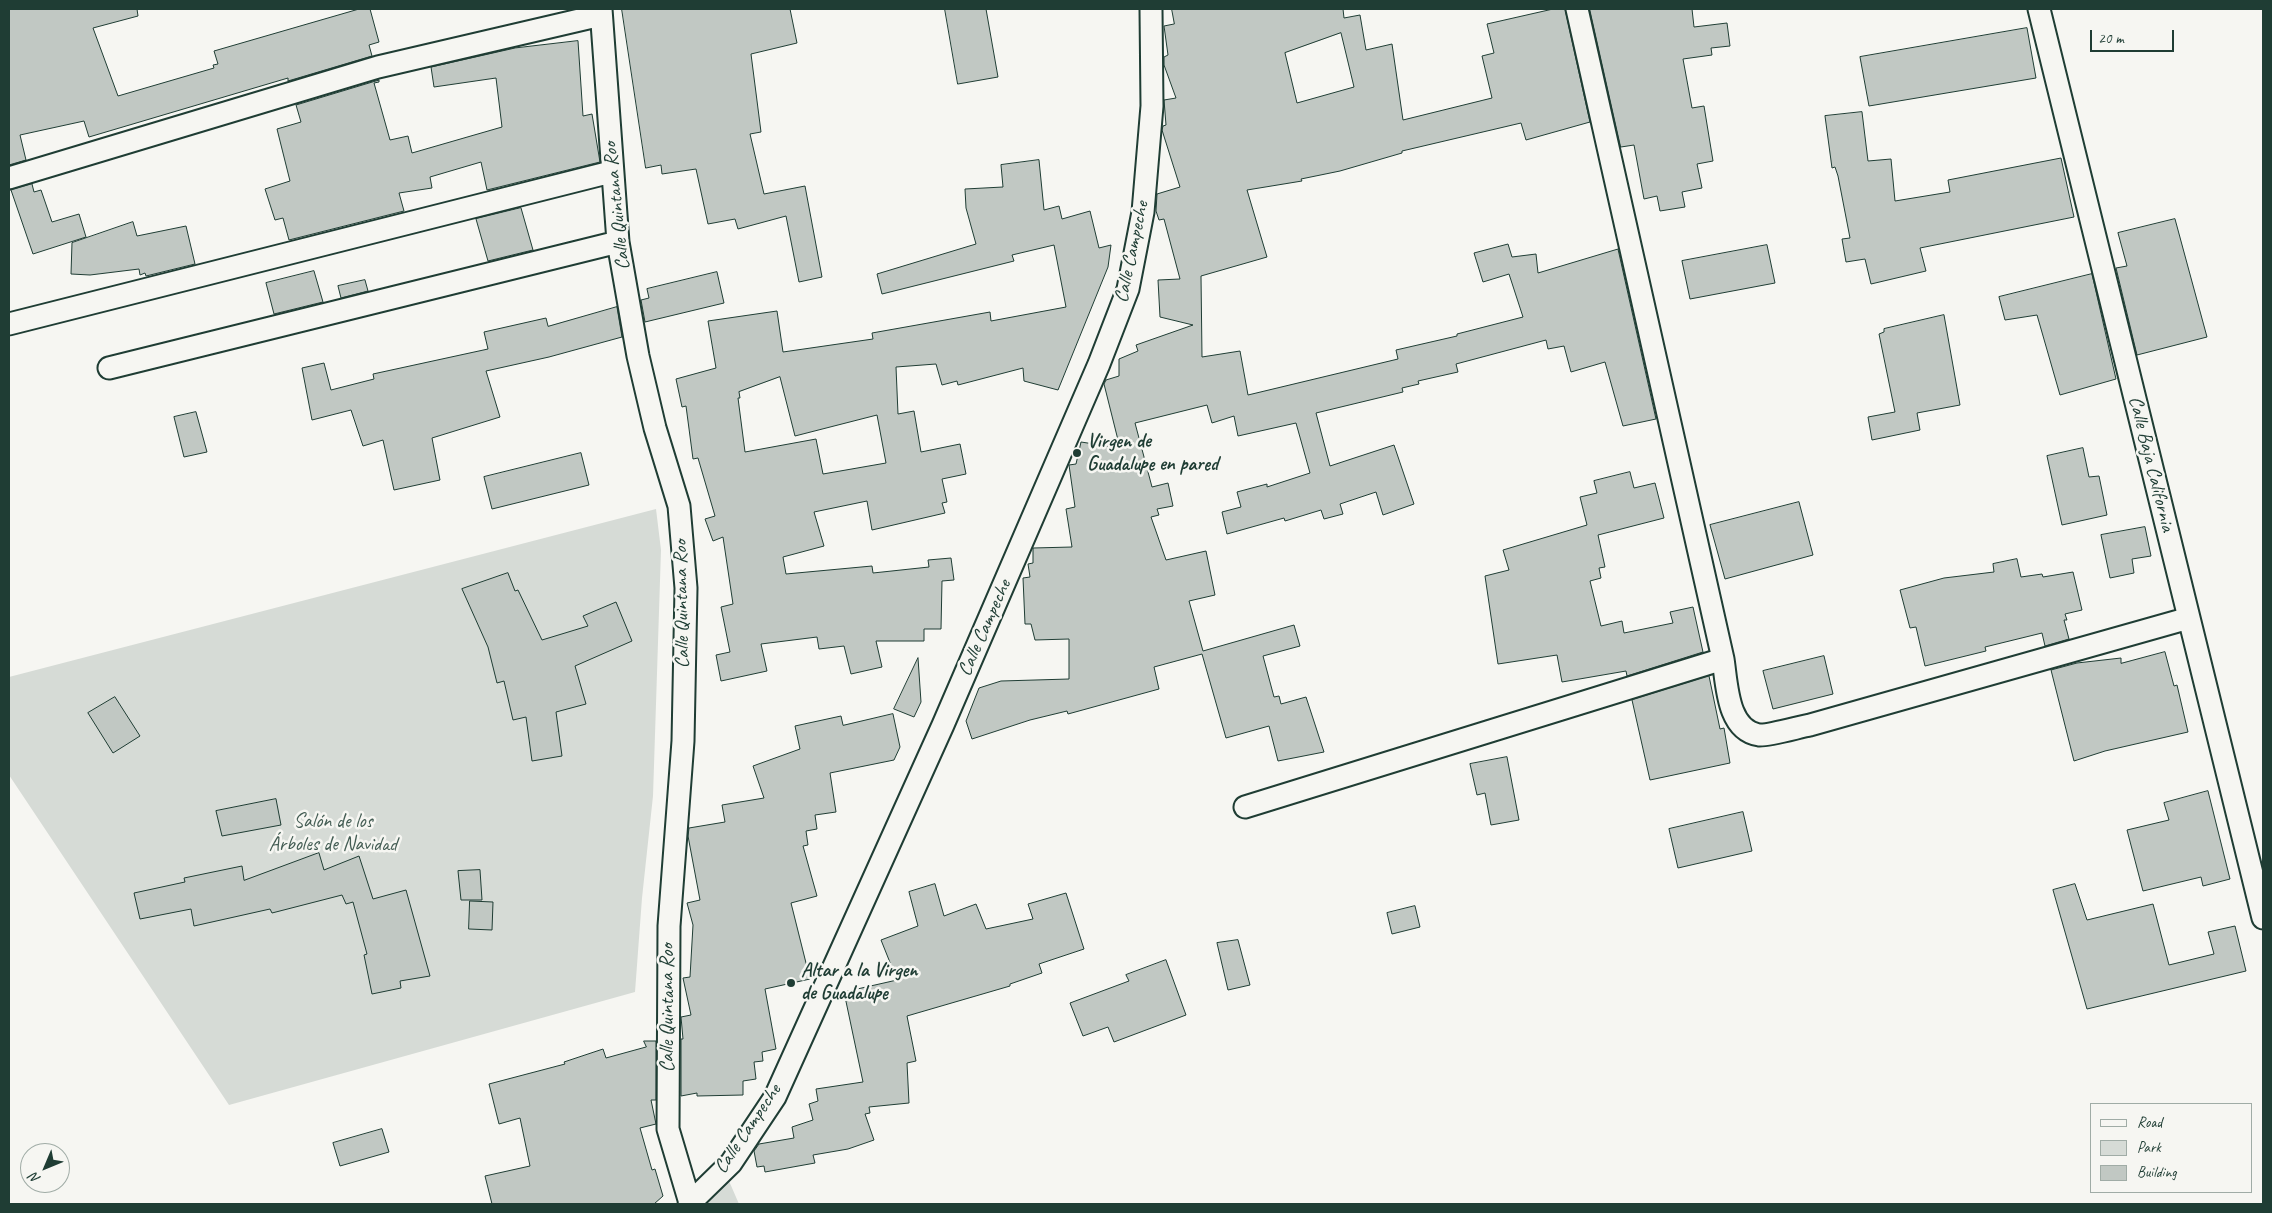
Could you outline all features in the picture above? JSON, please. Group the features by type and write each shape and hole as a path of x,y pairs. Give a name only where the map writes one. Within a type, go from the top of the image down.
{"street":[{"name":"Calle Campeche","path":"689,1204 730,1163 775,1096 946,716 1099,364 1128,289 1143,212 1152,106 1151,9"},
{"path":"1577,9 1723,659 1731,708 1742,727 1760,735 1810,725 2189,618"},
{"name":"Calle Baja California","path":"2039,9 2263,918"},
{"name":"Calle Quintana Roo","path":"601,12 611,172 618,242 638,356 655,428 679,506 685,579 683,740 669,926 668,1129 689,1204"},
{"path":"9,178 378,67 601,12"},
{"path":"9,324 611,172"},
{"path":"109,368 618,242"},
{"path":"1245,807 1723,659"}],"green space":[{"name":"Salón de los Árboles de Navidad","path":"656,509 661,550 653,796 642,898 635,992 229,1105 9,775 9,677"},
{"path":"729,1181 739,1204 707,1204"}],"building":[{"path":"9,9 137,9 138,16 93,28 118,96 214,68 213,65 218,64 214,51 359,9 370,9 379,42 369,45 372,56 288,81 288,78 89,137 84,121 20,135 26,160 9,165"},
{"path":"622,9 790,9 797,43 751,54 761,132 750,134 764,194 805,186 822,277 799,282 786,216 738,229 735,219 708,224 696,169 662,174 661,165 646,168"},
{"path":"945,9 986,9 998,77 958,84"},
{"path":"1172,9 1343,9 1344,18 1360,15 1366,50 1392,44 1403,120 1492,98 1482,56 1494,53 1487,24 1553,9 1565,9 1590,122 1526,140 1521,123 1402,151 1402,153 1340,171 1301,179 1302,181 1247,190 1267,257 1201,276 1202,357 1240,351 1248,395 1398,359 1396,350 1457,336 1457,334 1523,317 1509,274 1483,282 1474,253 1508,244 1512,257 1536,254 1538,273 1618,249 1656,419 1623,426 1605,362 1571,372 1564,346 1548,349 1546,340 1456,364 1458,372 1418,381 1419,384 1402,388 1403,392 1316,413 1330,466 1394,445 1414,504 1383,515 1376,492 1340,504 1343,514 1324,519 1321,510 1285,521 1284,518 1227,534 1222,512 1241,507 1237,492 1267,484 1267,487 1310,473 1296,423 1238,436 1234,416 1212,423 1207,405 1135,423 1152,487 1168,483 1173,506 1157,509 1159,515 1151,517 1166,560 1206,551 1215,595 1189,601 1203,651 1294,625 1300,646 1263,656 1274,697 1279,696 1281,704 1306,697 1324,752 1278,761 1269,726 1226,738 1202,654 1154,667 1159,689 1068,714 1067,711 1030,720 972,739 966,721 979,688 1001,681 1069,679 1069,639 1035,640 1031,624 1025,624 1023,578 1030,577 1028,564 1033,563 1033,548 1072,547 1066,509 1075,507 1069,465 1076,464 1081,442 1120,448 1104,384 1106,380 1119,376 1119,359 1138,351 1136,345 1193,325 1160,317 1158,280 1180,279 1164,219 1159,220 1156,211 1157,194 1180,187 1162,130 1163,126 1166,125 1164,100 1176,98 1164,65 1164,57 1168,55 1164,26 1174,24","holes":["1341,33 1354,87 1297,103 1285,53"]},
{"path":"1590,9 1692,9 1694,27 1727,23 1730,46 1711,48 1712,55 1683,59 1692,108 1704,106 1713,161 1697,164 1702,188 1682,192 1685,207 1660,211 1657,196 1644,199 1634,145 1621,147"},
{"path":"2027,28 2036,78 1869,106 1860,57"},
{"path":"578,41 583,116 592,114 600,162 487,190 481,162 430,177 432,188 399,193 404,211 289,240 283,218 275,220 265,189 290,181 277,129 301,122 296,105 379,80 379,82 374,83 390,140 408,136 412,153 502,127 496,78 434,87 431,67 515,48"},
{"path":"1862,112 1868,161 1891,159 1895,201 1950,192 1948,180 2061,158 2074,217 1920,248 1926,271 1871,284 1865,259 1846,262 1842,239 1850,238 1838,176 1835,167 1832,168 1825,116"},
{"path":"1039,160 1044,210 1059,206 1062,219 1090,211 1099,248 1111,245 1108,267 1058,390 1024,381 1023,368 958,385 957,381 942,385 936,364 896,367 898,414 914,411 921,452 960,444 966,474 942,479 947,502 942,503 945,513 872,530 867,501 814,512 824,546 783,557 786,574 872,566 873,573 929,567 928,560 951,558 954,580 942,581 941,629 924,629 924,641 876,641 882,667 851,674 844,646 819,649 817,637 761,644 767,671 721,681 716,655 730,652 721,607 733,604 723,537 713,541 705,519 715,516 698,458 693,459 686,406 682,407 676,379 716,368 708,321 777,311 783,352 873,339 872,333 990,312 991,321 1066,307 1054,245 1012,255 1014,261 882,294 877,274 976,244 966,208 965,189 1003,187 1001,165","holes":["780,377 795,436 877,415 886,463 823,474 816,439 745,452 738,398 740,398 739,392"]},
{"path":"32,184 34,192 41,190 52,222 79,214 86,237 33,254 11,190"},
{"path":"521,208 533,250 488,261 476,219"},
{"path":"2175,219 2207,337 2137,355 2116,268 2127,266 2118,233"},
{"path":"133,222 137,236 186,226 195,264 146,276 145,273 140,275 139,269 90,275 71,274 72,243"},
{"path":"1767,245 1775,283 1690,299 1682,261"},
{"path":"314,271 323,302 274,314 266,283"},
{"path":"717,272 724,303 645,322 641,300 649,298 647,289"},
{"path":"2092,274 2116,379 2060,395 2037,315 2005,320 1999,297"},
{"path":"365,280 368,291 341,298 338,286"},
{"path":"617,307 622,337 549,357 486,371 500,417 432,438 440,480 394,490 383,440 363,446 351,410 312,420 302,368 324,363 331,390 374,379 373,374 488,349 484,332 546,318 548,326"},
{"path":"1944,315 1960,405 1917,413 1920,430 1872,440 1868,417 1895,412 1879,334 1884,332 1884,329"},
{"path":"196,412 207,452 184,457 174,417"},
{"path":"2083,448 2089,477 2099,476 2107,515 2062,525 2047,456"},
{"path":"581,453 589,485 492,509 484,477"},
{"path":"1630,472 1634,488 1655,483 1664,518 1598,535 1605,567 1599,568 1601,578 1590,581 1601,626 1622,621 1624,633 1673,623 1670,612 1693,607 1703,652 1627,676 1626,671 1562,682 1557,655 1498,664 1485,576 1509,570 1503,550 1587,525 1580,497 1597,493 1594,481"},
{"path":"1799,502 1813,555 1725,579 1710,525"},
{"path":"2145,527 2151,556 2132,559 2134,573 2110,578 2101,535"},
{"path":"2017,559 2021,577 2042,574 2043,577 2073,572 2082,610 2065,614 2067,620 2064,620 2069,639 2045,646 2042,633 1985,647 1986,651 1925,666 1916,627 1910,628 1900,590 1944,578 1994,572 1993,564"},
{"path":"508,573 515,591 518,590 542,640 588,626 583,616 616,602 632,641 575,666 586,704 556,712 562,756 532,761 526,717 513,720 504,681 497,683 488,647 462,589"},
{"path":"2165,652 2174,686 2177,685 2188,732 2105,751 2074,761 2051,670 2077,663 2121,658 2121,663"},
{"path":"1824,656 1833,694 1773,709 1763,671"},
{"path":"918,658 921,702 914,717 894,709"},
{"path":"1709,676 1720,729 1724,728 1730,763 1650,780 1632,700"},
{"path":"115,697 140,736 113,753 88,713"},
{"path":"893,714 900,747 894,760 830,773 836,812 815,815 817,829 806,831 808,845 803,846 817,896 791,903 810,979 765,989 776,1049 762,1052 763,1061 754,1062 756,1079 743,1081 743,1095 697,1096 697,1093 681,1096 681,1039 683,1039 681,1017 691,1015 683,978 690,977 693,925 687,903 700,900 688,836 689,828 725,822 722,805 764,798 753,766 800,749 795,726 841,716 843,725"},
{"path":"1507,757 1519,820 1491,825 1485,793 1477,795 1470,764"},
{"path":"2208,791 2230,879 2203,886 2201,877 2143,891 2127,830 2169,820 2164,803"},
{"path":"276,799 281,825 222,836 216,811"},
{"path":"1743,812 1752,851 1678,868 1669,829"},
{"path":"319,853 324,870 359,856 373,899 406,890 430,976 400,981 401,988 372,994 364,955 367,954 353,902 346,904 342,895 272,913 270,909 194,926 191,909 140,919 134,893 185,882 184,878 242,866 244,880"},
{"path":"480,870 482,900 461,900 458,871"},
{"path":"935,884 944,916 976,904 986,929 1033,919 1028,904 1066,893 1084,949 1039,964 1042,973 1010,984 1010,986 907,1016 916,1061 907,1063 909,1103 869,1107 870,1113 865,1114 874,1140 848,1149 813,1155 815,1163 765,1172 764,1166 757,1167 754,1151 759,1144 794,1138 792,1127 813,1120 809,1104 818,1101 816,1089 863,1082 844,992 897,980 881,940 918,926 909,892"},
{"path":"2075,884 2087,920 2153,904 2169,965 2214,954 2208,932 2235,926 2246,971 2087,1009 2053,890"},
{"path":"470,901 493,902 492,930 469,929"},
{"path":"1415,906 1420,927 1392,934 1387,913"},
{"path":"1238,940 1250,985 1228,990 1217,943"},
{"path":"1166,960 1186,1015 1114,1042 1108,1027 1083,1036 1070,1003 1129,981 1126,975"},
{"path":"644,1041 656,1041 656,1100 651,1100 656,1124 640,1128 652,1170 655,1169 663,1196 654,1204 492,1204 485,1176 530,1166 520,1118 499,1124 489,1084 565,1064 564,1062 603,1049 606,1058 646,1047"},
{"path":"382,1129 389,1152 340,1166 333,1143"}],"place":[{"name":"Virgen de Guadalupe en pared","path":"1077,453"},
{"name":"Altar a la Virgen de Guadalupe","path":"791,983"}]}
